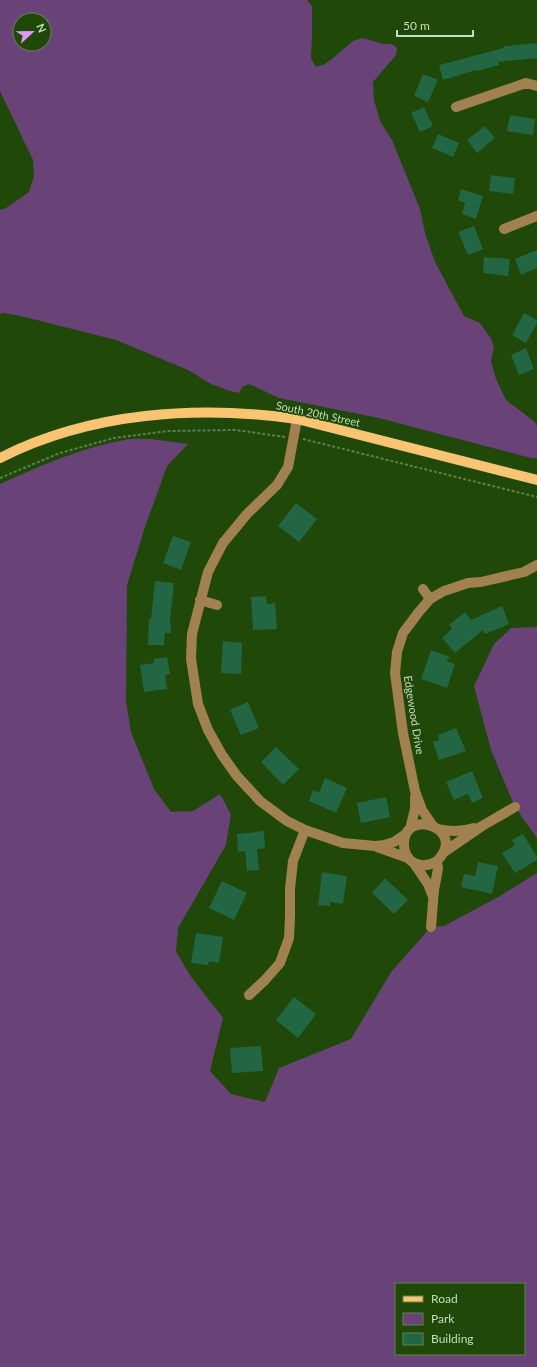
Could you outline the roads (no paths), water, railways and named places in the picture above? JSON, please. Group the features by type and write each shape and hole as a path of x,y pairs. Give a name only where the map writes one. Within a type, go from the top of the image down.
{"main road":[{"name":"South 20th Street","path":"0,458 47,439 86,427 117,420 140,417 229,412 263,414 297,419 537,480"}],"street":[{"path":"456,108 526,84 537,86"},
{"path":"504,229 537,216"},
{"path":"297,419 288,467 278,485 247,514 223,544 208,572 192,634 192,659 198,704 208,730 222,755 237,776 260,801 287,821 305,830 343,843 375,846 394,842 421,824 436,827 448,832 463,831 482,826"},
{"name":"Edgewood Drive","path":"415,790 403,733 395,673 397,652 403,633 430,599 444,591 468,583 481,582 524,572 537,566"},
{"path":"423,589 430,599"},
{"path":"200,600 217,605"},
{"path":"415,790 422,810 445,839 446,845 444,852"},
{"path":"415,790 415,809 404,840 404,847 411,860 428,884 433,899"},
{"path":"375,846 411,860 419,865 425,866 437,861 444,852 482,826 515,807"},
{"path":"249,995 280,963 289,938 290,889 293,861 305,830"},
{"path":"431,927 433,899 438,869 437,861"}]}
